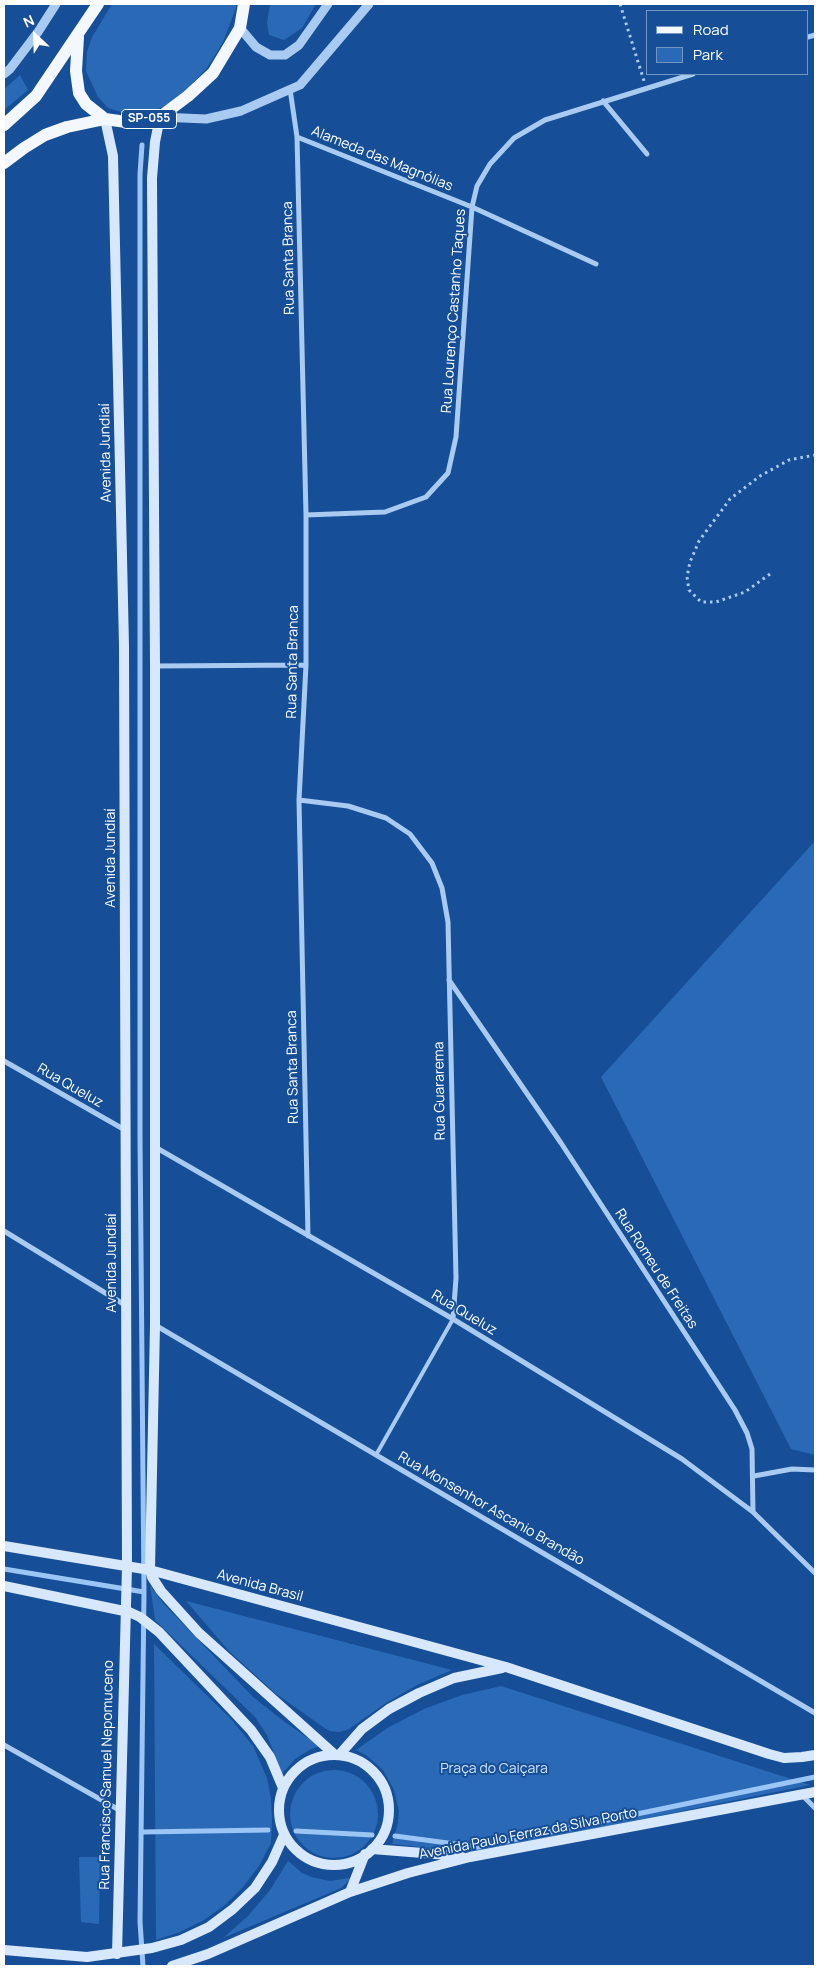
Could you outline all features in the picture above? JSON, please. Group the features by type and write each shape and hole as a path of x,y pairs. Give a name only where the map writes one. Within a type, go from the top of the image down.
{"main road":[{"path":"4,125 36,96 98,4"},
{"name":"SP-055","path":"4,163 45,135 67,127 105,119 133,123 160,117 188,96 213,73 240,28 244,4"},
{"name":"SP-055","path":"78,34 76,71 79,93 86,104 105,119"},
{"path":"160,117 155,142 152,178 155,1147 154,1325 147,1570 161,1591 199,1633 337,1754"},
{"name":"Avenida Jundiaí","path":"105,119 113,156 124,646 128,1570 125,1598"},
{"name":"Avenida Brasil","path":"4,1546 128,1570 147,1570 506,1667"},
{"path":"4,1586 124,1611 140,1617 159,1632 251,1730 270,1757 283,1788"},
{"name":"Rua Francisco Samuel Nepomuceno","path":"122,1953 121,1812 125,1598"},
{"path":"337,1754 362,1729 389,1710 419,1693 454,1678 506,1667 769,1754 784,1758 815,1755"},
{"path":"350,1892 369,1852 383,1834 389,1817 388,1799 381,1782 369,1768 352,1756 337,1754 320,1756 307,1762 293,1773 283,1788 279,1804 279,1820 284,1835 294,1849 308,1859 324,1864 342,1864 358,1859 369,1852 470,1857"},
{"name":"Avenida Paulo Ferraz da Silva Porto","path":"172,1966 208,1954 350,1892 408,1873 470,1857 815,1792"},
{"path":"4,1950 87,1957 152,1948 181,1940 202,1930 233,1909 255,1888 272,1862 284,1835"}],"street":[{"path":"4,74 38,32 56,4"},
{"path":"240,28 256,47 270,55 285,55 299,45 328,4"},
{"path":"160,117 206,119 241,111 300,85 368,4"},
{"name":"Rua Lourenço Castanho Taques","path":"306,515 385,512 426,497 448,473 456,437 472,207 477,186 490,164 514,138 545,120 690,75"},
{"name":"Rua Santa Branca","path":"290,89 297,137 306,515 306,665 299,800 308,1236"},
{"path":"604,101 647,154"},
{"name":"Alameda das Magnólias","path":"297,137 472,207 596,264"},
{"path":"155,666 306,665"},
{"name":"Rua Guararema","path":"299,800 348,806 386,818 410,834 432,863 442,888 448,922 456,1278 453,1319"},
{"name":"Rua Romeu de Freitas","path":"449,980 561,1144 735,1410 747,1433 752,1449 754,1476 753,1512"},
{"name":"Rua Queluz","path":"4,1060 126,1130"},
{"name":"Rua Queluz","path":"155,1147 453,1319 682,1459 753,1512"},
{"path":"4,1231 126,1305"},
{"name":"Rua Monsenhor Ascanio Brandão","path":"154,1325 815,1712"},
{"path":"754,1476 792,1469 815,1470"},
{"path":"753,1512 815,1573"},
{"path":"4,1745 121,1812"},
{"path":"802,1795 815,1808"}],"lane":[{"name":"Rua Guararema","path":"376,1455 453,1319"}],"path":[{"path":"620,4 646,88"},
{"path":"770,574 744,592 716,602 701,602 689,590 687,577 690,562 699,541 730,499 760,476 789,460 815,456"}],"green space":[{"path":"112,4 236,4 236,8 223,42 207,68 186,90 164,107 130,115 108,108 98,97 86,71 87,52 92,37"},
{"path":"270,4 316,4 302,28 284,40 269,35 267,23"},
{"path":"20,75 28,90 4,110 4,89"},
{"path":"815,841 815,1455 791,1449 601,1077"},
{"path":"150,1585 163,1603 253,1697 286,1723 320,1746 295,1759 282,1774 267,1735 255,1717 155,1620"},
{"path":"186,1601 452,1670 417,1685 386,1703 349,1729 340,1732 330,1731 275,1693 229,1651"},
{"path":"154,1644 231,1719 253,1746 267,1778 271,1799 272,1821 271,1843 259,1866 243,1887 225,1905 204,1920 180,1932 156,1940"},
{"name":"Praça do Caiçara","path":"501,1686 810,1785 476,1853 392,1844 398,1823 399,1811 394,1790 383,1770 366,1755 356,1750 389,1727 424,1709 462,1695"},
{"path":"325,1770 343,1770 359,1777 371,1789 378,1805 378,1823 371,1839 359,1851 343,1858 325,1858 309,1851 297,1839 290,1823 290,1805 297,1789 309,1777"},
{"path":"79,1857 100,1857 99,1924 81,1922"},
{"path":"288,1861 302,1873 311,1877 330,1881 349,1878 350,1880 341,1888 223,1938 248,1916 270,1890"}],"waterway":[{"path":"142,145 140,174 140,1136 144,1592 140,1922 143,1966"},
{"path":"4,1569 144,1592"},
{"path":"395,1836 478,1847 815,1777"},
{"path":"142,1832 268,1830"},
{"path":"296,1831 372,1835"}]}
